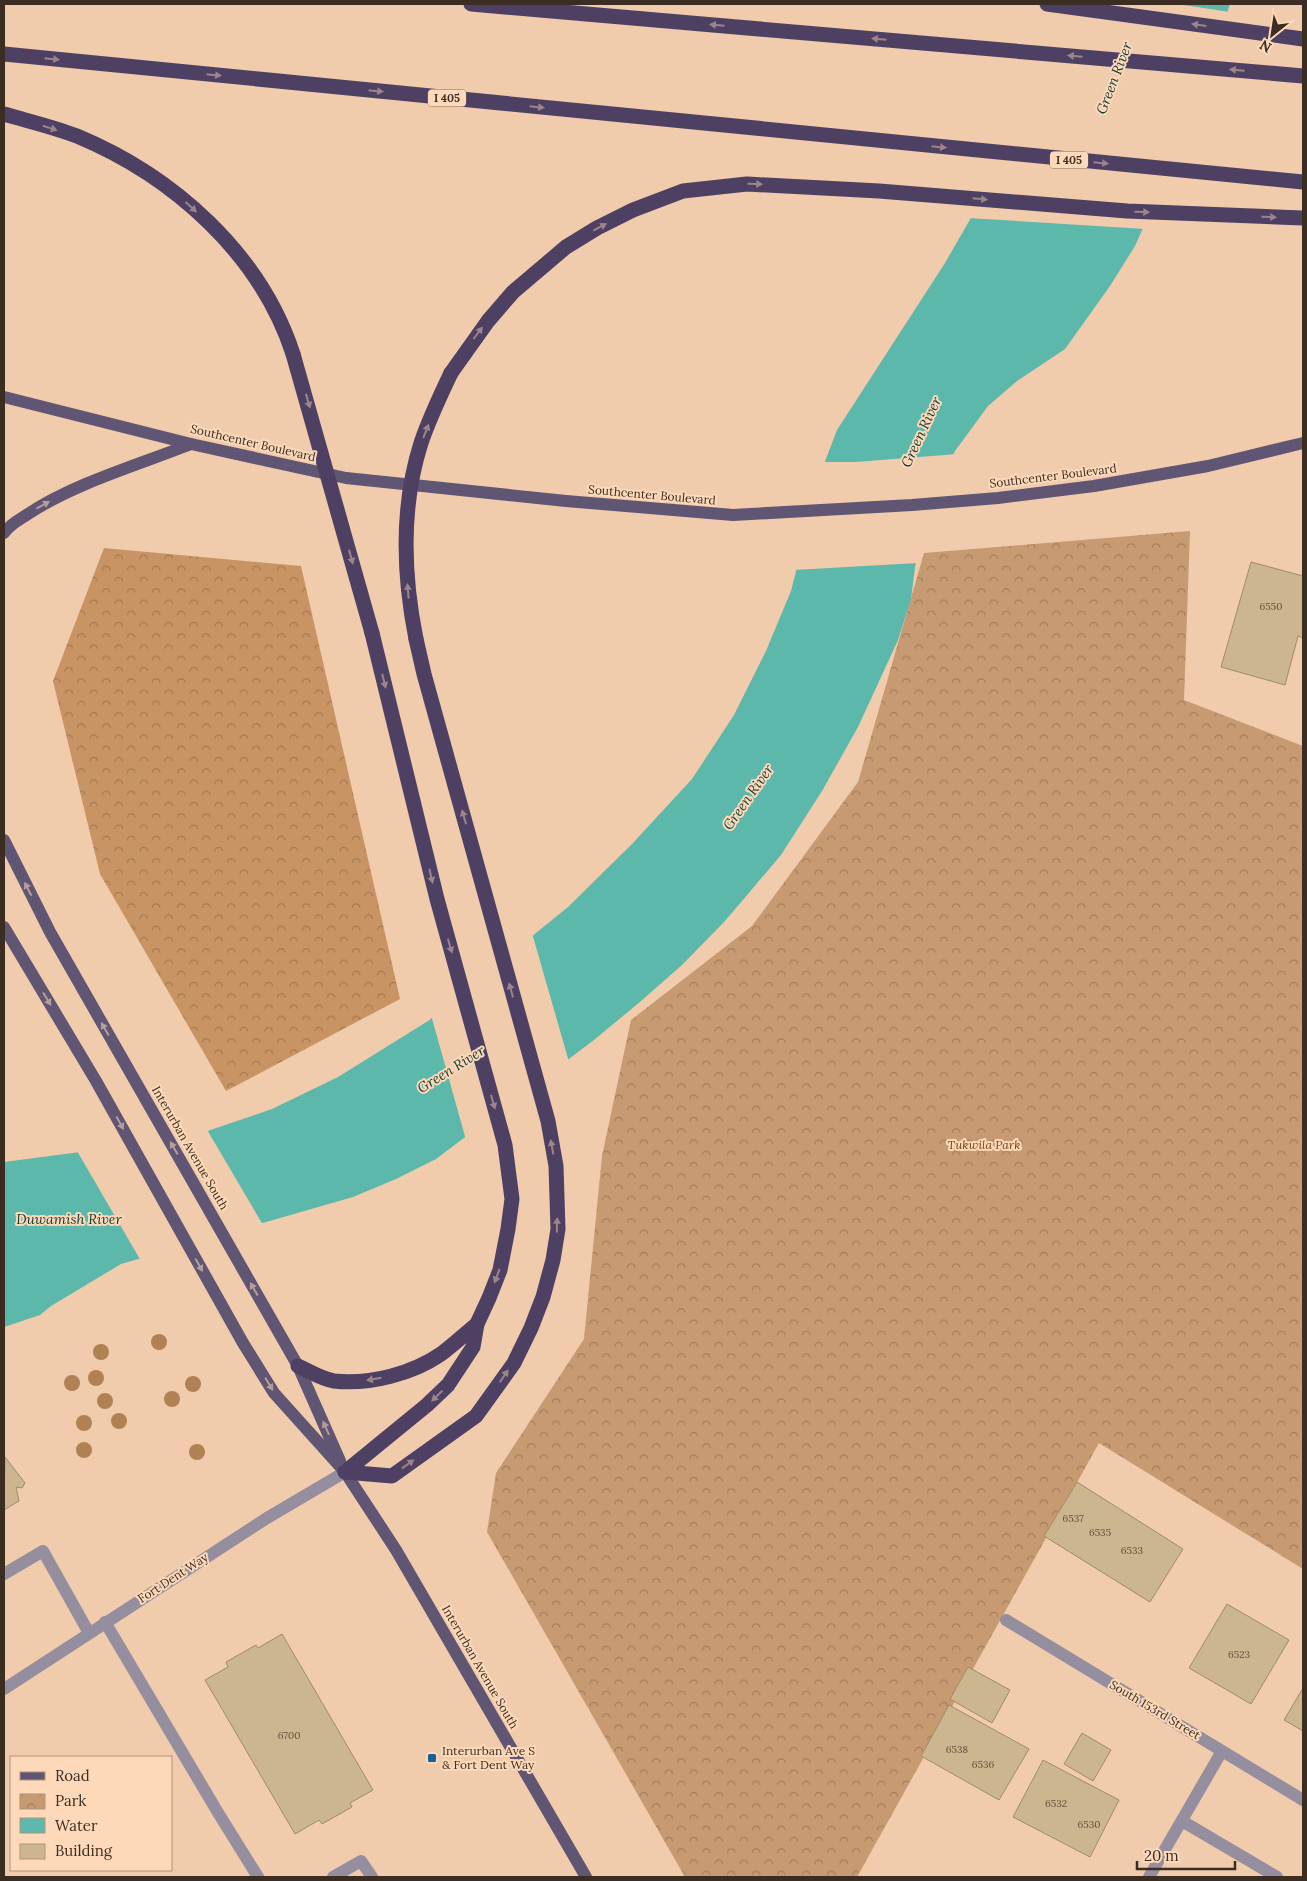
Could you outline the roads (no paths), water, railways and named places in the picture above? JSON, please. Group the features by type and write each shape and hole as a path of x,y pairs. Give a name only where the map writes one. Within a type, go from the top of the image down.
{"highway":[{"path":"471,4 1303,76"},
{"path":"1047,4 1301,39"},
{"name":"I 405","path":"4,54 1303,182"},
{"path":"4,114 75,135 141,169 180,197 216,230 241,258 270,298 287,334 372,633 437,899 505,1144 512,1199 508,1229 500,1270 476,1324 473,1347 448,1385 427,1406 345,1472"},
{"path":"345,1472 392,1476 476,1416 514,1363 531,1328 543,1297 553,1260 558,1229 556,1166 548,1121 426,684 409,606 406,570 408,503 413,472 421,443 435,406 451,373 467,348 513,292 538,269 582,238 633,210 683,191 747,184 879,191 1127,211 1303,218"},
{"path":"298,1366 333,1380 369,1380 391,1376 421,1366 441,1354 476,1324"}],"main road":[{"name":"Southcenter Boulevard","path":"4,397 192,444 346,478 566,501 733,515 912,505 998,498 1094,486 1208,466 1303,443"},
{"path":"4,533 9,526 42,505 79,488 192,444"},
{"name":"Interurban Avenue South","path":"4,840 50,932 298,1366 345,1472"},
{"name":"Interurban Avenue South","path":"4,927 96,1081 243,1343 274,1393 345,1472 396,1550 586,1877"}],"street":[{"name":"Fort Dent Way","path":"4,1689 268,1518 345,1472"},
{"path":"4,1574 43,1551 89,1633"},
{"name":"South 153rd Street","path":"1006,1620 1303,1800"},
{"path":"105,1622 216,1811 258,1877"},
{"path":"1149,1877 1222,1751"},
{"path":"1182,1821 1277,1877"},
{"path":"333,1877 361,1861 372,1877"}],"water":[{"path":"1063,4 1230,4 1211,63 1176,154 1135,246 1110,286 1065,349 1017,381 988,406 955,451 923,521 911,599 898,640 858,727 822,791 781,855 725,921 682,965 594,1040 436,1159 396,1179 353,1197 121,1264 51,1306 40,1315 4,1327 4,1162 187,1138 272,1109 338,1077 428,1021 568,907 632,844 692,779 734,715 766,651 791,591 821,472 837,430 945,263 1003,162 1042,70"}],"place":[{"name":"Interurban Ave S & Fort Dent Way","path":"432,1758"}],"water label":[{"name":"Green River","path":"1114,78"},
{"name":"Green River","path":"921,432"},
{"name":"Green River","path":"748,797"},
{"name":"Green River","path":"451,1069"},
{"name":"Duwamish River","path":"69,1219"}],"park label":[{"name":"Tukwila Park","path":"984,1145"}]}
